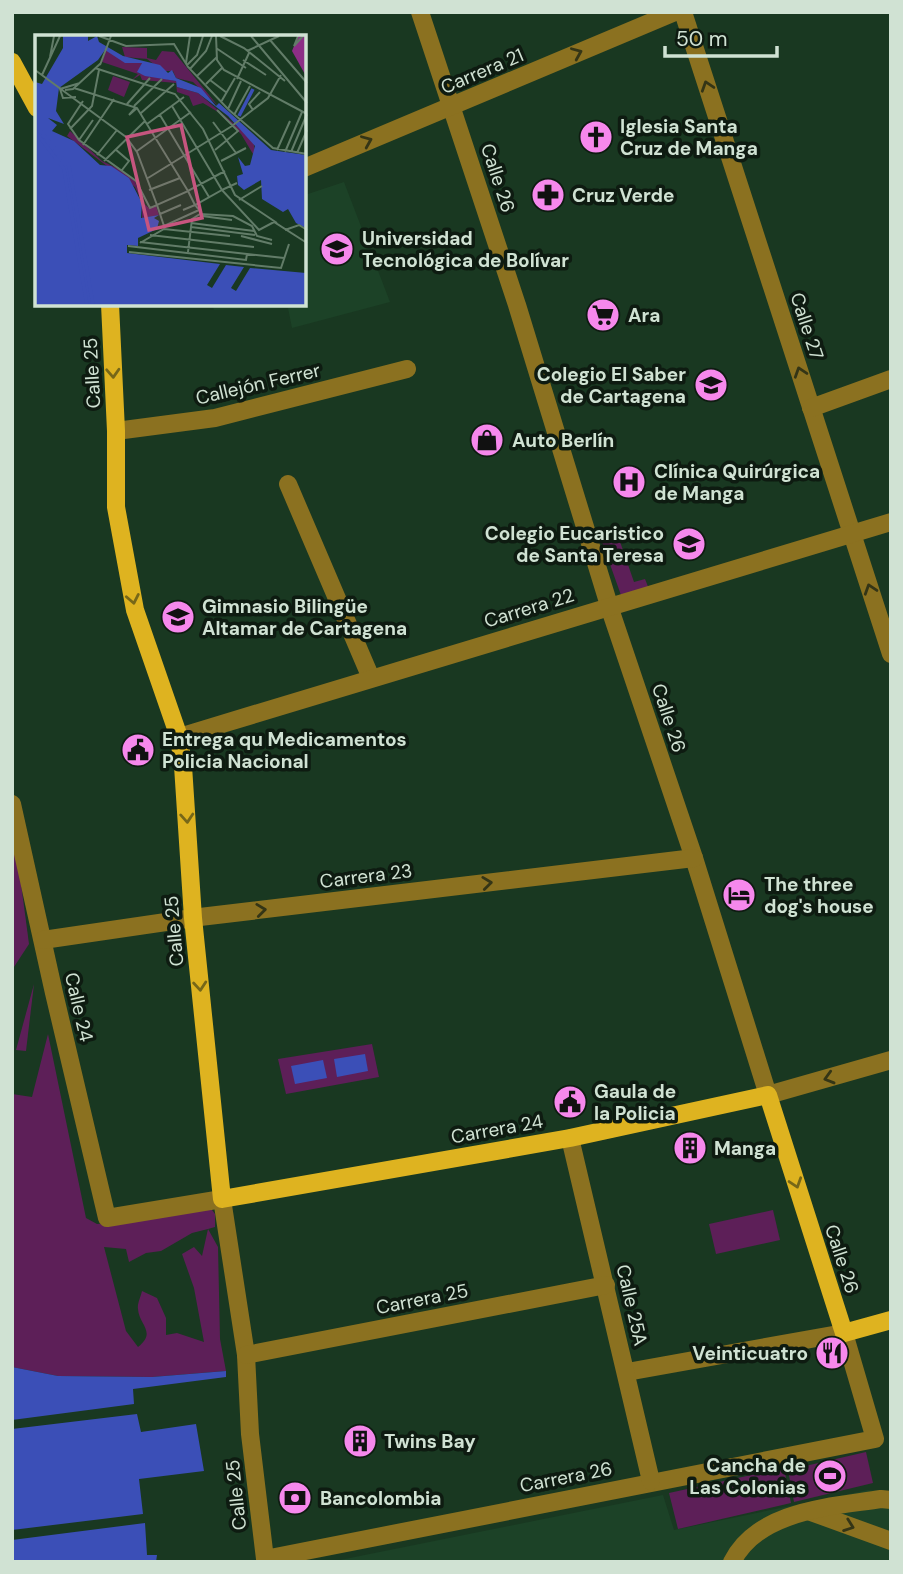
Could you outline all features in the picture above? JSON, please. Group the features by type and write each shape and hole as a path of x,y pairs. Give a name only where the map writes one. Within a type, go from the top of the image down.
{"main road":[{"path":"12,62 35,104"},
{"name":"Calle 25","path":"110,306 116,431 116,508 135,610 179,737 193,918 222,1199"},
{"name":"Carrera 24","path":"222,1199 570,1138 768,1095"},
{"name":"Calle 26","path":"768,1095 844,1333"},
{"path":"844,1333 891,1320"}],"street":[{"name":"Calle 26","path":"420,12 540,376 610,606 694,858 768,1095"},
{"name":"Carrera 21","path":"306,167 675,12"},
{"name":"Calle 27","path":"683,12 891,654"},
{"name":"Callejón Ferrer","path":"116,431 215,418 407,369"},
{"path":"811,408 891,379"},
{"path":"288,484 372,678"},
{"name":"Carrera 22","path":"179,737 891,522"},
{"name":"Calle 24","path":"12,804 107,1217"},
{"name":"Carrera 23","path":"43,940 193,918 694,858"},
{"name":"Carrera 24","path":"768,1095 891,1060"},
{"name":"Calle 25A","path":"570,1138 651,1481"},
{"name":"Carrera 24","path":"107,1217 222,1199"},
{"name":"Calle 25","path":"222,1199 246,1355 250,1434 265,1559"},
{"name":"Carrera 25","path":"246,1355 606,1285"},
{"name":"Calle 26","path":"844,1333 875,1439"},
{"path":"627,1372 844,1333"},
{"name":"Carrera 26","path":"265,1559 875,1439"},
{"path":"732,1562 760,1528 808,1511 881,1499 891,1500"},
{"path":"808,1511 891,1541"}],"shaded area":[{"name":"Universidad Tecnológica de Bolívar","path":"344,182 390,302 292,328 288,308 214,310 212,306 306,306 306,195"},
{"path":"617,533 634,582 645,579 649,589 622,598 601,539"},
{"path":"12,838 16,846 29,944 12,970"},
{"path":"34,984 26,1051 16,1050"},
{"path":"48,1034 86,1218 97,1224 125,1222 209,1206 215,1214 215,1227 208,1229 218,1247 220,1339 226,1371 152,1377 58,1376 12,1367 12,1094 32,1097","holes":["208,1229 202,1256 194,1247 182,1254 194,1288 204,1342 177,1333 166,1335 166,1318 157,1298 142,1291 138,1309 147,1333 138,1347 126,1331 104,1247 126,1249 129,1262 146,1253 161,1251 192,1233"]},
{"path":"372,1044 379,1077 286,1094 278,1059"},
{"path":"365,1054 368,1071 337,1077 334,1059"},
{"path":"323,1060 327,1078 295,1084 291,1066"},
{"path":"773,1210 780,1240 716,1254 709,1224"},
{"path":"12,1367 58,1376 152,1377 226,1371 226,1377 133,1389 134,1404 12,1420"},
{"path":"137,1414 141,1432 196,1424 204,1471 139,1479 143,1514 12,1530 12,1429"},
{"name":"Cancha de Las Colonias","path":"866,1452 873,1483 794,1502 788,1470"},
{"path":"784,1468 791,1503 678,1529 669,1493"},
{"path":"868,1490 891,1491 891,1562 330,1562 663,1495 674,1530"},
{"path":"145,1523 147,1555 157,1555 156,1562 12,1562 12,1540"}],"place":[{"name":"Iglesia Santa Cruz de Manga","path":"596,137"},
{"name":"Cruz Verde","path":"548,195"},
{"name":"Universidad Tecnológica de Bolívar","path":"337,249"},
{"name":"Ara","path":"603,315"},
{"name":"Colegio El Saber de Cartagena","path":"711,385"},
{"name":"Auto Berlín","path":"487,440"},
{"name":"Clínica Quirúrgica de Manga","path":"629,482"},
{"name":"Colegio Eucaristico de Santa Teresa","path":"689,544"},
{"name":"Gimnasio Bilingüe Altamar de Cartagena","path":"178,617"},
{"name":"Entrega qu Medicamentos Policia Nacional","path":"138,750"},
{"name":"The three dog's house","path":"739,895"},
{"name":"Gaula de la Policia","path":"570,1102"},
{"name":"Manga","path":"690,1148"},
{"name":"Veinticuatro","path":"832,1353"},
{"name":"Twins Bay","path":"360,1441"},
{"name":"Cancha de Las Colonias","path":"830,1476"},
{"name":"Bancolombia","path":"295,1498"}]}
